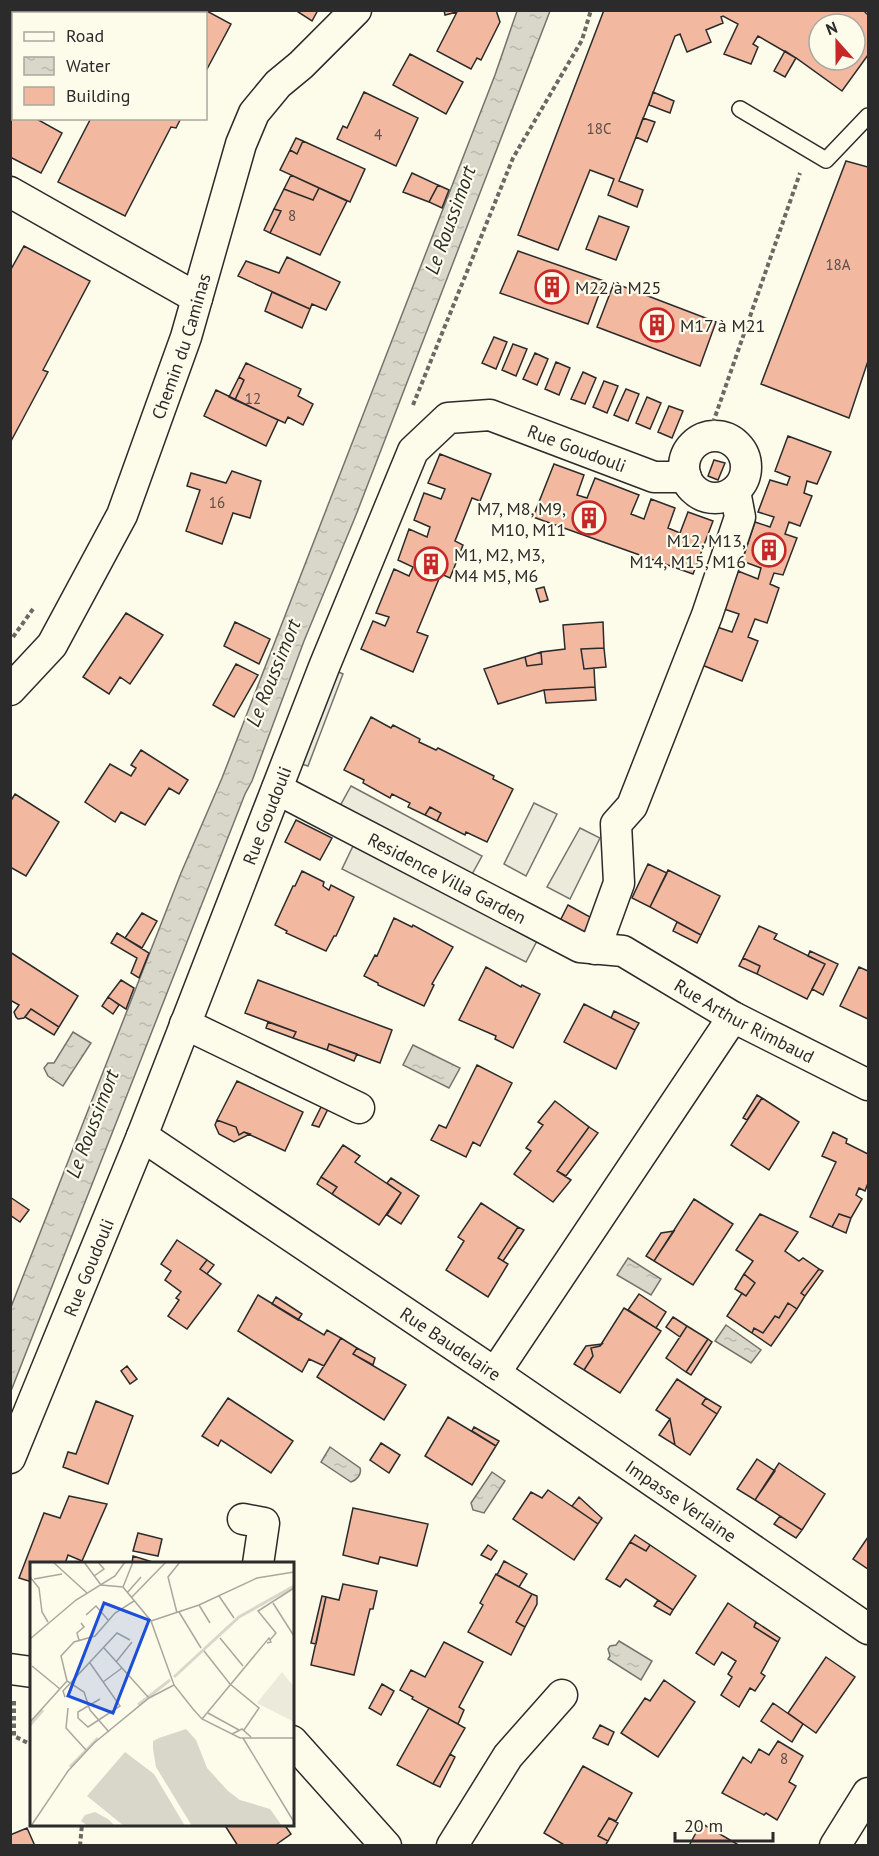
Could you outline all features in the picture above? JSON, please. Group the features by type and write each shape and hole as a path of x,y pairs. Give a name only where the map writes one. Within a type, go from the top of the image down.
{"street":[{"name":"Chemin du Caminas","path":"10,690 52,645 122,515 186,337 241,144 254,113 278,84 356,10"},
{"path":"10,192 197,298"},
{"name":"Rue Goudouli","path":"10,1458 142,1136 324,667 413,451 448,418 490,415 654,477 686,477"},
{"path":"719,436 729,440 744,454 746,465 742,483 726,496 707,497 698,493 690,486 686,477 684,467 690,448 698,441 708,437 719,436"},
{"path":"609,950 619,883 616,824 632,806 707,615 740,517 735,491"},
{"name":"Residence Villa Garden","path":"277,789 580,947 609,950"},
{"name":"Rue Arthur Rimbaud","path":"609,950 733,1017 868,1084"},
{"name":"Rue Baudelaire","path":"142,1136 495,1373 733,1017"},
{"path":"185,1024 359,1108"},
{"name":"Impasse Verlaine","path":"495,1373 868,1629"},
{"path":"243,1519 264,1523 258,1562"},
{"path":"452,1845 508,1756 562,1695"},
{"path":"294,1743 386,1845"},
{"path":"835,1845 868,1793"}],"lane":[{"path":"740,109 826,160 868,116"}],"path":[{"path":"410,412 513,158 582,40 591,10"},
{"path":"708,437 808,150"},
{"path":"19,1670 14,1736 30,1744"},
{"path":"80,1845 82,1826"}],"shaded area":[{"path":"334,670 343,674 308,766 298,763"},
{"path":"351,786 482,856 471,876 340,806"},
{"path":"534,803 557,814 526,876 504,864"},
{"path":"580,828 600,838 570,899 547,887"},
{"path":"353,846 538,939 526,962 342,869"}],"water":[{"name":"Le Roussimort","path":"517,11 550,11 356,515 304,641 252,781 11,1391 11,1307 181,873 222,778 495,75"},
{"path":"73,1032 91,1043 63,1086 48,1076 44,1068 48,1063 54,1063"},
{"path":"413,1045 460,1068 449,1088 403,1065"},
{"path":"628,1258 661,1279 651,1295 617,1275"},
{"path":"726,1325 761,1350 751,1363 715,1341"},
{"path":"330,1447 360,1468 360,1475 355,1480 351,1482 321,1462"},
{"path":"492,1472 505,1481 484,1513 473,1510 471,1503"},
{"path":"619,1641 652,1661 641,1680 608,1659 610,1656 608,1649"}],"building":[{"path":"74,10 205,10 231,24 207,69 207,12 77,12"},
{"path":"295,10 318,10 312,21"},
{"path":"444,10 496,10 500,22 481,60 477,58 471,69 437,51 457,12 445,15"},
{"path":"604,10 863,10 865,12 807,12 807,66 758,36 753,44 758,47 751,64 724,54 738,24 723,16 721,17 723,23 706,30 711,42 687,52 680,34 675,36 619,181 643,190 637,207 608,195 614,179 590,170 558,250 518,235"},
{"path":"867,14 868,15 867,56"},
{"path":"785,51 796,58 785,77 774,71"},
{"path":"410,54 463,82 446,114 393,85"},
{"path":"816,72 856,72 842,91"},
{"path":"364,92 418,118 396,166 337,139 343,126 347,128"},
{"path":"653,92 674,101 670,113 649,105"},
{"path":"10,106 12,106 12,120 39,120 62,133 41,173 10,157"},
{"path":"643,118 655,122 647,142 636,137"},
{"path":"90,120 180,120 176,128 171,127 125,216 58,182"},
{"path":"296,138 303,141 297,154 290,150"},
{"path":"303,141 365,169 350,202 280,170 290,150 297,154"},
{"path":"846,161 868,167 868,361 849,418 761,384"},
{"path":"412,173 438,185 429,202 403,192"},
{"path":"291,175 319,188 313,200 284,189"},
{"path":"438,185 449,190 442,208 429,202"},
{"path":"319,188 347,201 320,255 270,233 281,211 274,209 284,189 313,200"},
{"path":"274,209 281,211 270,233 264,230"},
{"path":"599,216 629,227 616,260 586,249"},
{"path":"24,246 90,281 43,370 48,372 10,443 10,271"},
{"name":"M22 à M25","path":"518,251 604,281 588,324 500,293"},
{"path":"287,257 340,282 326,310 312,304 310,309 238,276 246,261 279,273"},
{"name":"M17 à M21","path":"614,283 716,322 700,366 597,327"},
{"path":"272,292 310,309 302,328 265,311"},
{"path":"494,337 507,342 496,369 482,363"},
{"path":"513,344 527,349 516,376 502,370"},
{"path":"535,353 548,359 537,385 523,379"},
{"path":"556,362 570,368 559,395 545,389"},
{"path":"246,363 301,389 298,396 313,404 303,425 288,417 285,423 235,400 244,380 239,377"},
{"path":"583,372 596,378 585,404 571,399"},
{"path":"239,377 244,380 235,400 229,397"},
{"path":"604,381 618,386 607,413 593,407"},
{"path":"626,389 639,394 628,421 614,415"},
{"path":"216,390 278,420 266,446 204,416"},
{"path":"647,397 661,403 650,429 636,423"},
{"path":"669,406 683,411 672,438 658,432"},
{"name":"M12, M13, M14, M15, M16","path":"788,436 831,452 817,484 807,481 804,493 812,496 800,526 789,522 785,534 797,538 783,575 774,573 770,584 779,588 767,623 755,619 748,637 758,641 742,681 702,665 717,627 732,632 739,614 724,609 738,571 758,579 761,568 742,561 755,522 770,527 774,517 758,512 770,480 787,485 790,477 775,471"},
{"name":"M1, M2, M3, M4 M5, M6","path":"440,454 491,474 480,501 472,498 455,541 463,545 450,578 441,574 417,632 428,636 413,672 361,649 373,621 385,626 389,617 376,613 394,569 409,576 413,567 398,560 409,529 427,537 430,527 414,520 424,493 441,499 445,489 428,483"},
{"path":"714,460 725,463 718,480 708,476"},
{"name":"M7, M8, M9, M10, M11","path":"554,464 584,475 577,495 587,498 595,478 639,495 631,514 644,519 651,499 675,508 668,528 680,533 688,512 713,521 693,574 533,517"},
{"path":"232,471 261,481 250,518 233,513 222,544 186,531 200,490 187,486 191,473 226,483"},
{"path":"544,587 548,600 540,602 536,589"},
{"path":"126,613 163,635 130,684 120,677 109,694 83,677"},
{"path":"235,622 270,639 259,664 224,646"},
{"path":"603,622 604,648 581,649 584,669 594,668 595,687 544,690 498,704 484,669 525,657 527,666 542,664 541,652 565,649 563,625"},
{"path":"604,648 606,667 584,669 581,649"},
{"path":"541,652 542,664 527,666 525,657"},
{"path":"236,664 258,675 234,717 213,705"},
{"path":"595,687 596,700 546,703 544,690"},
{"path":"371,717 391,728 393,725 420,739 419,742 436,750 438,748 494,776 493,779 513,789 487,842 466,832 465,835 437,821 441,813 430,807 425,815 408,807 410,803 392,794 390,798 363,783 364,780 344,770"},
{"path":"141,750 188,780 179,794 169,788 145,825 121,812 115,822 85,802 110,764 131,776 136,768 131,765"},
{"path":"15,794 59,822 26,876 10,867 10,802"},
{"path":"430,807 441,813 437,821 425,815"},
{"path":"296,820 332,838 320,860 285,842"},
{"path":"648,864 667,873 650,907 632,898"},
{"path":"668,870 720,896 701,935 650,907"},
{"path":"302,871 324,882 323,886 329,890 331,885 354,897 336,936 326,951 286,933 287,931 275,925"},
{"path":"568,905 592,918 586,936 559,923"},
{"path":"142,913 157,921 142,948 125,938"},
{"path":"394,918 412,927 413,925 453,947 432,984 434,985 424,1006 364,976 375,955 377,956"},
{"path":"677,922 701,935 697,943 673,931"},
{"path":"759,926 777,934 774,939 825,964 807,999 757,974 760,966 743,958"},
{"path":"117,933 149,953 139,978 131,973 137,958 111,943"},
{"path":"810,951 838,964 823,995 812,989 825,964 808,956"},
{"path":"10,952 78,996 59,1027 31,1009 24,1018 16,1017 14,1012 19,1005 10,1000"},
{"path":"743,958 760,966 757,974 739,966"},
{"path":"486,967 521,987 522,985 540,994 513,1048 495,1039 496,1036 459,1020"},
{"path":"859,967 868,971 868,1019 840,1006"},
{"path":"121,980 134,988 126,1009 108,997"},
{"path":"258,980 392,1030 380,1063 329,1044 327,1050 293,1038 296,1032 245,1013"},
{"path":"108,997 119,1005 113,1014 102,1006"},
{"path":"584,1004 635,1030 616,1069 564,1042"},
{"path":"31,1009 59,1027 54,1035 25,1017"},
{"path":"614,1011 639,1023 635,1030 611,1018"},
{"path":"268,1022 296,1032 293,1038 266,1028"},
{"path":"329,1044 357,1054 354,1061 327,1050"},
{"path":"477,1065 512,1083 480,1146 473,1142 466,1157 431,1140 439,1125 446,1128"},
{"path":"237,1081 303,1112 285,1151 244,1132 239,1135 236,1127 217,1120"},
{"path":"757,1095 762,1098 747,1120 743,1118"},
{"path":"762,1098 799,1122 769,1170 731,1145"},
{"path":"555,1101 589,1127 557,1171 571,1180 553,1202 514,1174 531,1151 526,1148 543,1125 538,1122"},
{"path":"323,1103 329,1107 319,1127 312,1125"},
{"path":"217,1120 236,1127 239,1135 244,1132 250,1134 234,1142 219,1134 215,1125"},
{"path":"589,1127 598,1133 566,1176 557,1171"},
{"path":"833,1132 847,1139 846,1143 868,1154 868,1183 865,1191 859,1188 856,1195 862,1199 851,1218 839,1214 832,1227 810,1217 836,1162 822,1156"},
{"path":"343,1145 360,1156 355,1162 401,1193 379,1225 332,1194 337,1187 321,1177"},
{"path":"321,1177 337,1187 332,1194 317,1184"},
{"path":"391,1178 419,1196 401,1224 387,1215 401,1193 387,1183"},
{"path":"10,1197 29,1210 20,1222 10,1215"},
{"path":"694,1199 733,1224 693,1285 654,1261"},
{"path":"481,1203 518,1227 498,1258 508,1264 488,1297 446,1270 464,1241 458,1237"},
{"path":"760,1214 798,1232 785,1251 799,1261 803,1258 819,1269 801,1293 805,1296 797,1309 788,1303 779,1318 775,1316 763,1333 754,1328 752,1333 727,1316 742,1293 746,1296 755,1283 744,1274 753,1261 736,1250"},
{"path":"839,1214 851,1218 846,1233 832,1227"},
{"path":"518,1227 524,1230 503,1261 498,1258"},
{"path":"674,1231 654,1261 646,1256 661,1233"},
{"path":"177,1240 207,1260 200,1269 221,1284 187,1329 168,1316 179,1300 176,1298 181,1292 165,1280 171,1271 161,1264"},
{"path":"207,1260 214,1265 207,1274 200,1269"},
{"path":"819,1269 823,1271 805,1296 801,1293"},
{"path":"744,1274 755,1283 746,1296 735,1289"},
{"path":"639,1294 666,1312 656,1328 628,1310"},
{"path":"258,1295 324,1335 327,1330 341,1338 324,1366 309,1359 302,1372 238,1331"},
{"path":"276,1297 302,1314 298,1320 272,1304"},
{"path":"788,1303 797,1309 771,1346 752,1333 754,1328 763,1333 775,1316 779,1318"},
{"path":"624,1308 661,1331 620,1393 584,1370 593,1356 591,1348 600,1346"},
{"path":"673,1317 687,1326 680,1337 666,1327"},
{"path":"687,1326 708,1339 686,1372 666,1358"},
{"path":"341,1338 357,1348 353,1354 406,1385 384,1420 317,1377"},
{"path":"708,1339 712,1342 691,1375 686,1372"},
{"path":"602,1344 591,1348 593,1356 584,1370 574,1364 586,1346"},
{"path":"357,1348 375,1358 373,1365 353,1354"},
{"path":"127,1366 137,1379 130,1384 121,1371"},
{"path":"677,1379 706,1398 702,1404 717,1414 690,1455 675,1445 670,1419 656,1410"},
{"path":"228,1398 293,1441 271,1473 221,1440 218,1446 202,1436"},
{"path":"706,1398 721,1407 717,1414 702,1404"},
{"path":"96,1401 133,1416 108,1484 63,1467 68,1452 76,1454"},
{"path":"448,1417 496,1446 472,1485 425,1456"},
{"path":"670,1419 675,1445 659,1435"},
{"path":"474,1427 499,1441 496,1446 472,1431"},
{"path":"381,1443 400,1455 389,1473 370,1460"},
{"path":"757,1459 775,1471 755,1500 737,1489"},
{"path":"779,1463 825,1494 802,1530 755,1500"},
{"path":"548,1490 598,1524 574,1560 513,1519 531,1492 542,1498"},
{"path":"69,1496 107,1504 82,1561 68,1555 66,1562 30,1562 30,1581 19,1578 44,1513 60,1518"},
{"path":"579,1497 602,1518 598,1524 572,1506"},
{"path":"353,1508 428,1524 417,1566 380,1557 378,1564 343,1555"},
{"path":"780,1516 802,1530 796,1538 774,1524"},
{"path":"138,1533 162,1539 158,1556 133,1551"},
{"path":"635,1535 650,1545 646,1551 630,1542"},
{"path":"868,1537 868,1569 853,1559"},
{"path":"630,1542 646,1551 650,1545 696,1576 673,1610 626,1579 620,1587 606,1579"},
{"path":"488,1545 497,1551 491,1560 481,1555"},
{"path":"133,1556 152,1562 132,1562"},
{"path":"504,1561 527,1574 519,1587 497,1575"},
{"path":"496,1574 532,1594 516,1622 525,1627 511,1655 468,1632 483,1605 480,1603"},
{"path":"343,1584 377,1591 373,1609 370,1609 354,1675 311,1665 326,1597 339,1600"},
{"path":"532,1594 537,1596 537,1604 525,1627 516,1622"},
{"path":"322,1596 326,1597 316,1644 311,1643"},
{"path":"658,1600 673,1610 670,1615 654,1606"},
{"path":"728,1603 756,1622 754,1627 778,1642 761,1673 765,1676 755,1691 750,1688 739,1707 721,1695 732,1677 728,1674 736,1661 722,1652 714,1665 696,1653"},
{"path":"756,1622 780,1638 778,1642 754,1627"},
{"path":"444,1642 483,1662 459,1707 464,1710 458,1724 400,1690 411,1670 425,1677"},
{"path":"826,1657 855,1677 816,1733 788,1713"},
{"path":"664,1680 695,1702 658,1757 621,1733 645,1698 650,1701"},
{"path":"382,1684 394,1691 381,1715 369,1708"},
{"path":"773,1703 803,1724 792,1742 761,1721"},
{"path":"429,1708 465,1728 433,1784 397,1765"},
{"path":"600,1725 614,1732 608,1745 593,1738"},
{"path":"778,1741 803,1756 789,1782 796,1786 777,1820 722,1793 743,1757 751,1763 759,1749 769,1755"},
{"path":"450,1754 455,1757 440,1787 433,1784"},
{"path":"583,1766 632,1793 616,1821 609,1818 598,1836 608,1841 605,1846 566,1846 544,1833"},
{"path":"609,1818 618,1823 608,1841 598,1836"},
{"path":"701,1823 737,1844 736,1846 689,1846"},
{"path":"225,1826 285,1826 291,1834 274,1846 238,1846"},
{"path":"27,1828 35,1846 10,1846 10,1835"}],"place":[{"name":"M22 à M25","path":"552,287"},
{"name":"M17 à M21","path":"657,325"},
{"name":"M7, M8, M9, M10, M11","path":"589,518"},
{"name":"M12, M13, M14, M15, M16","path":"769,550"},
{"name":"M1, M2, M3, M4 M5, M6","path":"431,564"}]}
